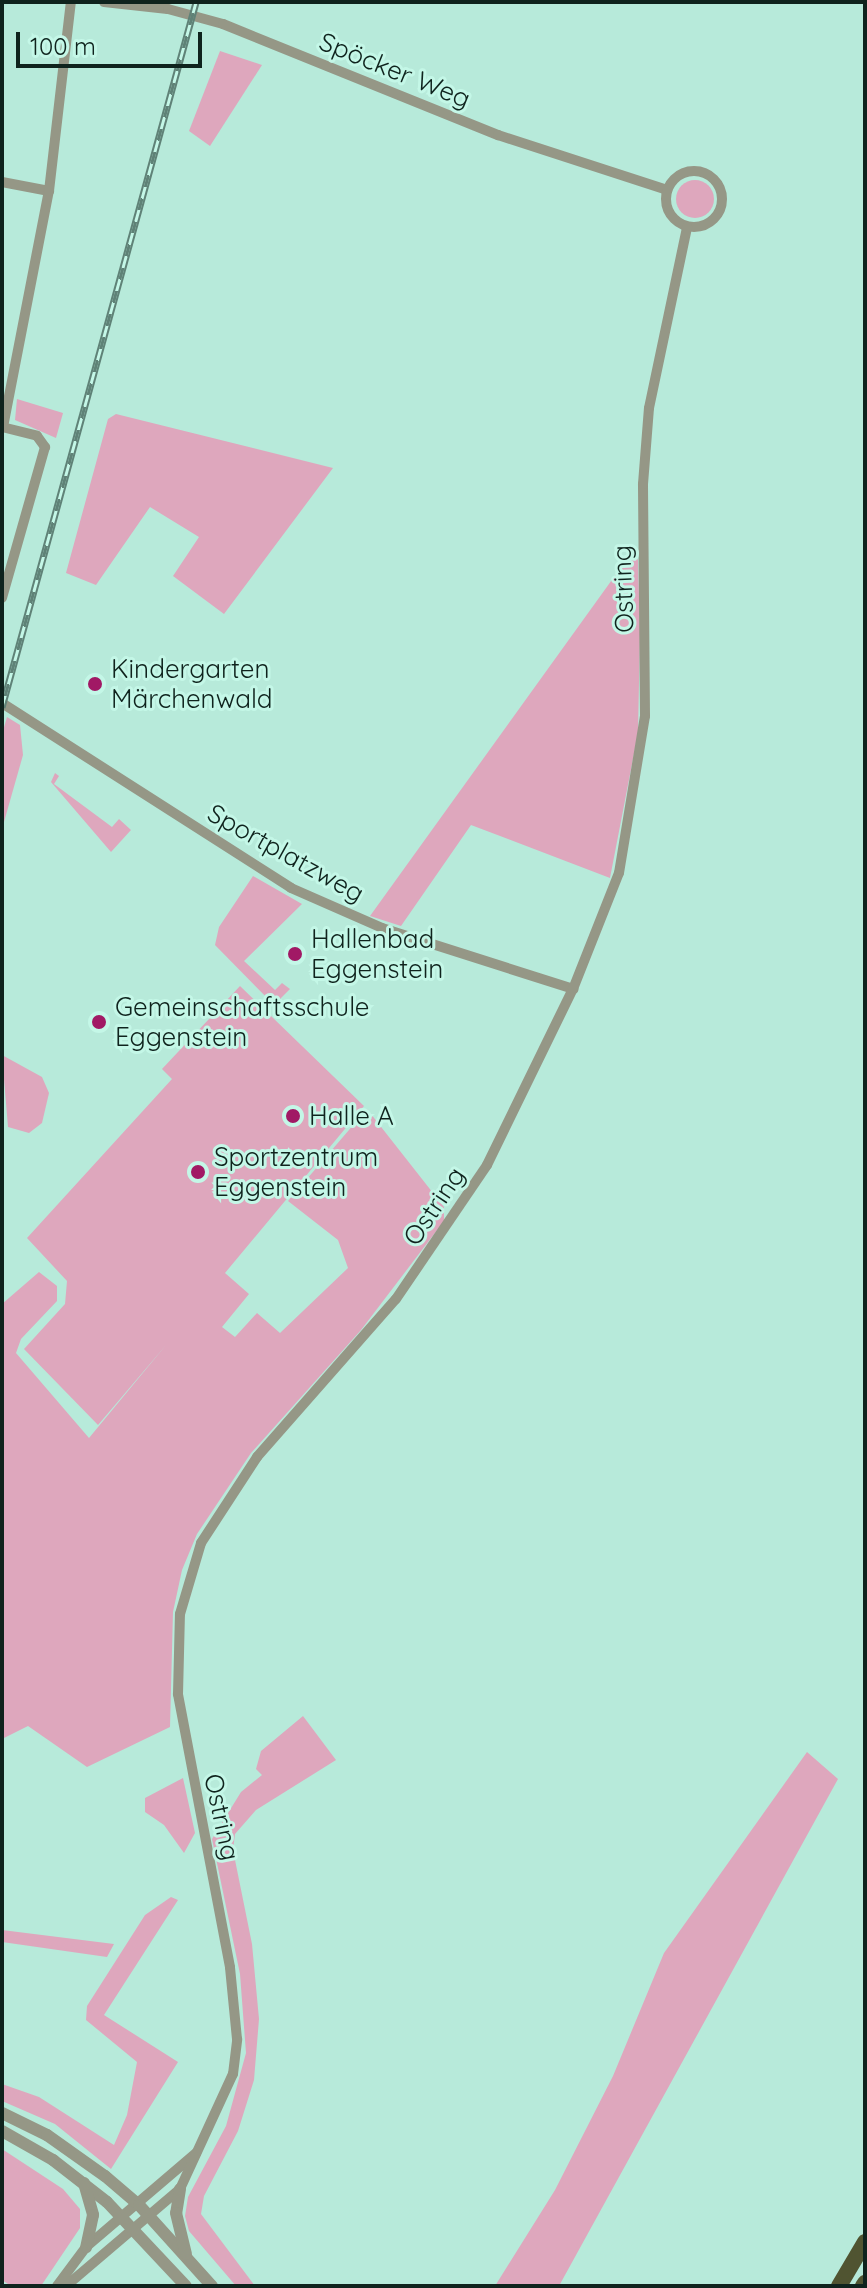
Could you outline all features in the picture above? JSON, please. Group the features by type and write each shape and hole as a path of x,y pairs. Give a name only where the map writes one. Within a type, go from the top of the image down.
{"highway":[{"path":"839,2286 865,2242"}],"street":[{"path":"2,598 7,571 45,447 37,436 3,427 49,191 71,2"},
{"name":"Spöcker Weg","path":"104,2 168,9 223,24 498,135 667,190"},
{"path":"694,171 710,176 721,189 718,215 703,226 687,227 672,216 667,190 677,176 694,171"},
{"path":"2,182 49,191"},
{"name":"Ostring","path":"66,2286 180,2189 225,2097 237,2039 230,1967 178,1694 176,1653 188,1579 225,1500 396,1299 456,1215 511,1121 573,989 619,873 642,756 648,667 645,450 658,344 687,227"},
{"name":"Sportplatzweg","path":"2,703 291,888 382,928 573,989"},
{"path":"2,2113 65,2146 139,2205 212,2286"},
{"path":"2,2131 84,2183 136,2228 186,2286"},
{"name":"Ostring","path":"57,2286 86,2247 198,2152"},
{"path":"84,2183 93,2215 86,2247"},
{"path":"180,2189 176,2213 187,2257"}],"shaded area":[{"path":"220,51 262,65 210,146 189,131"},
{"path":"695,180 708,186 714,199 708,212 695,218 682,212 676,199 682,186"},
{"path":"17,399 63,413 56,438 15,420"},
{"path":"116,414 333,468 224,614 173,576 199,537 150,507 96,585 66,573 108,419"},
{"path":"632,552 638,560 638,733 610,878 471,825 401,926 370,916"},
{"path":"7,717 20,725 23,755 2,829 2,734"},
{"path":"55,773 59,776 54,784 112,827 119,819 131,830 111,852 51,782"},
{"path":"253,876 302,904 244,961 275,990 282,983 290,989 274,1005 215,945 219,927"},
{"path":"240,986 364,1106 225,1273 249,1294 222,1327 235,1337 257,1313 280,1333 348,1268 338,1240 288,1201 367,1109 444,1207 444,1221 361,1330 251,1453 197,1534 182,1570 173,1612 170,1727 87,1767 28,1726 2,1739 2,1304 39,1272 57,1286 57,1301 21,1339 16,1353 89,1438 166,1345 98,1425 24,1349 65,1304 67,1281 27,1238 172,1079 162,1069"},
{"path":"2,1055 42,1077 49,1093 42,1123 29,1133 8,1127"},
{"path":"303,1716 336,1760 256,1810 235,1834 233,1850 252,1944 259,2019 254,2080 238,2131 204,2196 201,2214 255,2286 236,2286 189,2231 185,2216 188,2197 226,2126 246,2053 240,1974 212,1839 241,1792 262,1775 256,1769 261,1751"},
{"path":"807,1752 838,1779 559,2286 495,2286 555,2190 613,2076 664,1953"},
{"path":"183,1778 195,1833 184,1853 164,1825 145,1812 145,1798"},
{"path":"171,1897 178,1900 104,2015 178,2062 111,2169 55,2124 2,2101 2,2084 39,2097 114,2145 127,2115 137,2062 86,2020 87,2006 145,1915"},
{"path":"2,1930 114,1944 107,1957 2,1942"},
{"path":"2,2149 63,2189 80,2209 80,2228 41,2286 11,2286 2,2280"}],"railway":[{"path":"2,707 196,2"}],"place":[{"name":"Kindergarten Märchenwald","path":"95,684"},
{"name":"Hallenbad Eggenstein","path":"295,954"},
{"name":"Gemeinschaftsschule Eggenstein","path":"99,1022"},
{"name":"Halle A","path":"293,1116"},
{"name":"Sportzentrum Eggenstein","path":"198,1172"}]}
